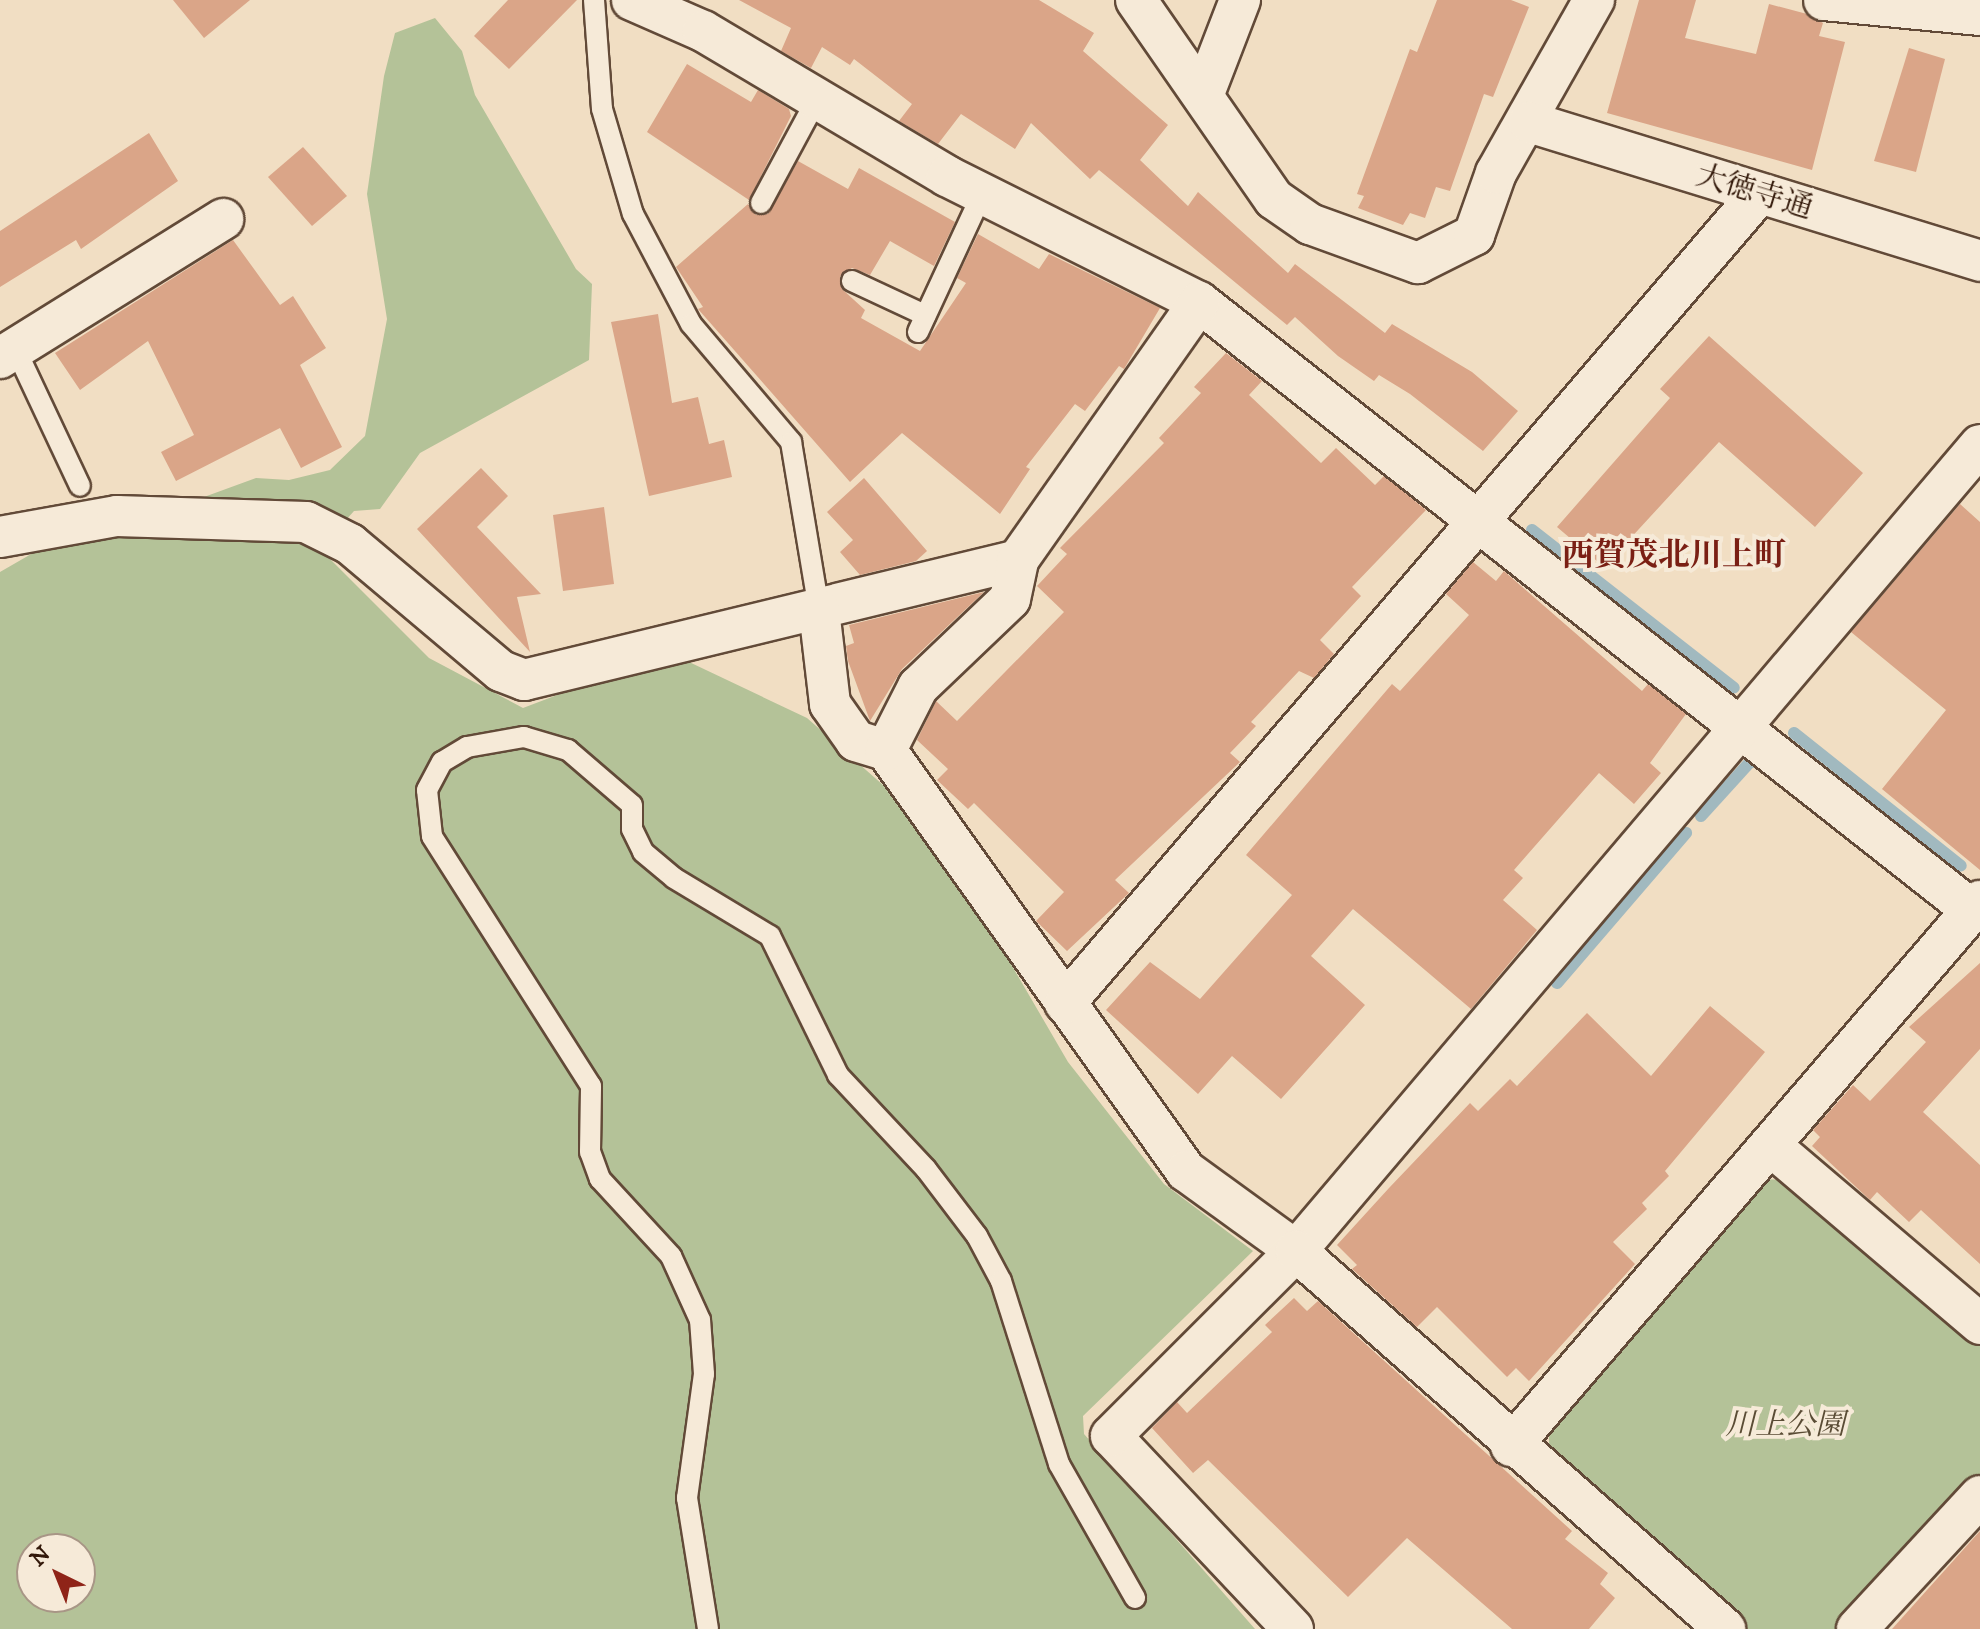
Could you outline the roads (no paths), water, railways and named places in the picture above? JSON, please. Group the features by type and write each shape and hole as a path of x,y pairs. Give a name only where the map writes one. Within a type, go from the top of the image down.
{"street":[{"path":"632,0 703,31 982,194 1199,302 1741,727 1976,905 1511,1446"},
{"path":"1136,0 1274,199 1310,224 1418,263 1474,235 1496,173 1529,122 1594,0"},
{"path":"1203,96 1240,0"},
{"path":"1824,0 1915,4 1980,15"},
{"name":"大徳寺通","path":"1529,122 1980,261"},
{"path":"1065,1003 1758,195"},
{"path":"8,354 223,219"},
{"path":"886,750 918,687 1010,599 1018,560 1199,302"},
{"path":"1293,1629 1111,1436 1296,1251 1980,445"},
{"path":"0,537 117,516 306,522 350,544 501,671 524,680 1018,560"},
{"path":"819,610 830,704 856,741 886,750 1186,1171 1296,1251 1511,1446 1725,1629"},
{"path":"1770,1145 1980,1324"},
{"path":"1857,1629 1980,1496"}],"lane":[{"path":"594,0 602,109 633,214 691,324 791,442 819,610"},
{"path":"761,203 817,99"},
{"path":"852,281 921,324 982,194"},
{"path":"8,354 80,486"},
{"path":"708,1629 687,1498 704,1374 700,1320 671,1256 600,1179 590,1152 591,1086 432,836 427,790 442,762 467,747 524,737 568,750 632,805 632,829 643,852 674,878 770,936 838,1075 926,1169 983,1247 1001,1281 1059,1464 1135,1598"}],"waterway":[{"path":"1532,530 1734,688"},
{"path":"1794,733 1961,866"},
{"path":"1701,816 1750,762 1766,761"},
{"path":"1557,983 1686,833"}],"district":[{"name":"西賀茂北川上町","path":"1674,556"}],"park label":[{"name":"川上公園","path":"1785,1426"}]}
